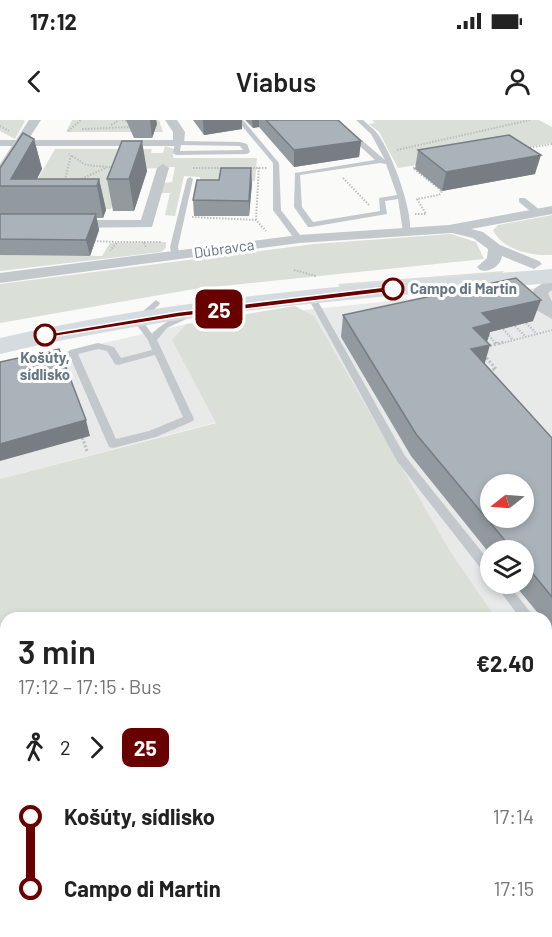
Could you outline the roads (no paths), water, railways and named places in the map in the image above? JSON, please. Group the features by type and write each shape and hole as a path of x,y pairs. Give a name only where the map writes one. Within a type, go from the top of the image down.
{"main road":[{"path":"0,332 156,303 490,258 546,267"},
{"path":"0,346 72,330 199,312 314,287 515,278 546,267"}],"street":[{"path":"0,173 34,120"},
{"path":"0,143 178,143 179,132 171,120"},
{"path":"57,224 147,225 163,168"},
{"name":"Dúbravca","path":"0,278 299,239 449,229 545,212"},
{"name":"Dúbravca","path":"449,229 470,231 490,258"},
{"path":"515,278 530,300"},
{"path":"465,282 506,290 530,300 552,314"},
{"path":"552,282 540,292 540,298 552,314"}],"lane":[{"path":"240,120 276,163 276,210 299,239"},
{"path":"335,120 380,161"},
{"path":"359,120 374,133 399,183 407,232"},
{"path":"178,143 176,153 246,152"},
{"path":"389,162 380,161 297,174 298,207 311,225 384,212 381,199 402,196"},
{"path":"176,256 174,247 190,179"},
{"path":"522,200 545,212"},
{"path":"314,287 401,458 480,558"},
{"path":"156,303 137,320 152,340 189,419 113,444 73,352 99,346 105,347 111,349 118,362 157,352"},
{"path":"152,340 164,326 199,312"},
{"path":"509,594 523,612"}],"place":[{"name":"Campo di Martin","path":"393,289"},
{"name":"Košúty, sídlisko","path":"45,335"}]}
